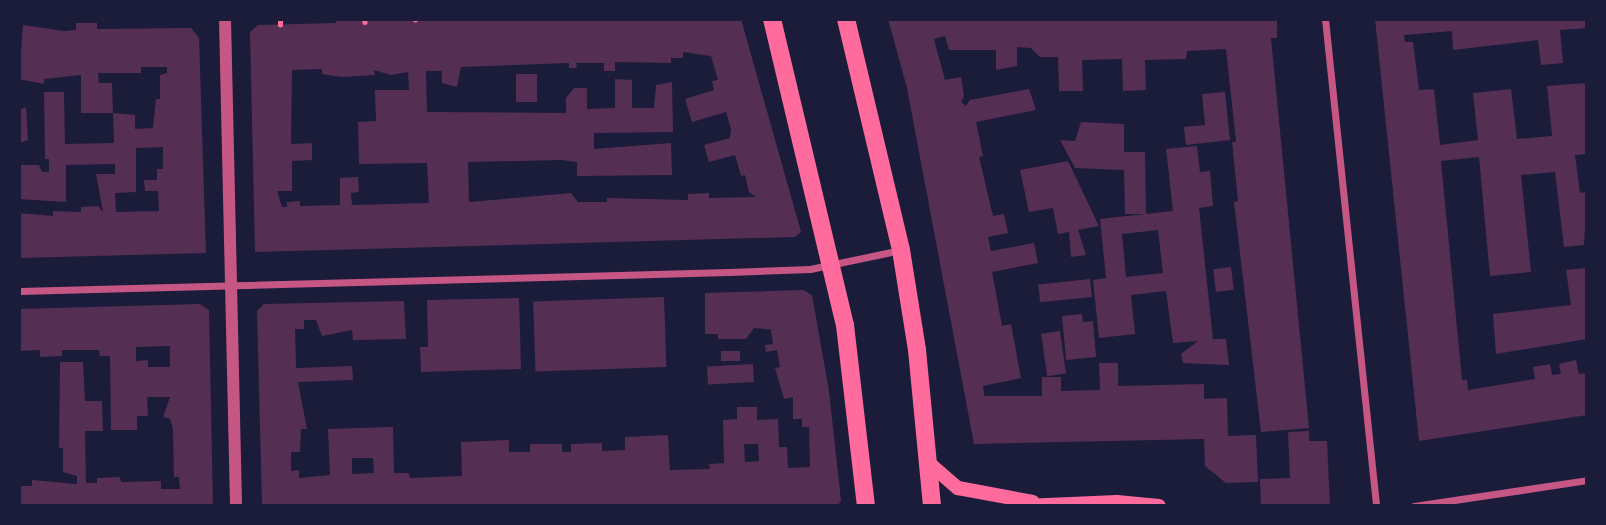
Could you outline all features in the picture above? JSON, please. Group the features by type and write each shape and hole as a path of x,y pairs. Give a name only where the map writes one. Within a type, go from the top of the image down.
{"main road":[{"path":"772,19 834,265 856,406 866,506"},
{"path":"846,19 901,250 930,464 932,506"},
{"path":"930,464 958,488 1041,503 1159,506"},
{"path":"1024,506 1041,503"}],"street":[{"path":"225,19 236,506"},
{"path":"1325,19 1376,506"},
{"path":"19,290 729,272 834,265 901,250"},
{"path":"1413,506 1587,480"}],"building":[{"path":"335,19 741,19 801,232 795,237 255,252 250,32 258,25 336,23","holes":["683,52 711,56 718,80 712,81 714,90 685,99 692,122 726,112 731,129 730,138 704,145 709,162 735,155 741,176 745,175 749,192 756,197 709,198 709,193 688,194 688,200 607,198 607,202 578,202 571,193 469,202 468,162 562,160 577,162 577,176 672,175 671,143 594,149 594,133 673,132 672,82 656,85 654,108 632,108 632,80 615,79 615,108 587,109 587,88 574,88 566,98 566,113 427,112 426,71 442,71 442,83 457,87 461,67 569,63 569,68 577,68 576,63 604,63 604,71 615,71 615,62 671,63 671,58 683,58","322,69 322,74 341,77 375,75 374,70 391,75 408,72 409,90 375,90 376,121 358,122 359,164 427,163 429,203 352,205 351,193 359,192 358,177 340,178 340,205 300,206 300,201 287,202 287,207 282,207 277,191 292,191 292,161 312,160 312,143 291,144 292,70"]},
{"path":"888,19 1277,19 1277,38 1271,38 1309,428 1261,432 1234,202 1238,201 1232,142 1236,142 1226,49 1187,51 1186,59 1145,60 1146,90 1123,91 1122,59 1082,60 1083,91 1059,91 1058,57 1040,57 1031,48 1017,47 1017,66 996,70 996,50 949,50 945,36 934,39 945,80 961,77 964,96 961,102 966,106 970,100 1029,89 1036,110 976,122 983,156 979,157 993,216 1004,214 1008,233 988,237 991,251 1034,243 1038,263 992,272 1002,326 1011,324 1021,378 983,386 984,396 1042,396 1042,377 1061,377 1061,391 1100,390 1099,363 1118,363 1118,386 1204,384 1204,399 1227,398 1228,436 1256,435 1258,482 1226,483 1205,466 1204,439 974,444 907,88"},
{"path":"1375,19 1587,19 1587,28 1560,30 1563,63 1541,65 1538,40 1453,50 1452,31 1404,35 1405,42 1413,42 1419,90 1434,89 1440,145 1478,140 1473,93 1511,89 1517,139 1552,136 1547,86 1587,83 1587,154 1575,155 1580,193 1587,192 1584,245 1564,247 1555,172 1521,175 1531,272 1490,276 1479,157 1441,161 1462,380 1467,380 1468,390 1535,379 1533,367 1550,364 1552,375 1561,374 1559,364 1576,360 1579,374 1587,373 1587,415 1419,441"},
{"path":"76,23 97,23 97,29 191,28 199,38 206,253 19,258 19,213 53,216 53,211 81,212 81,207 98,206 103,212 96,174 115,174 115,164 66,165 66,202 19,199 19,165 39,165 42,172 49,172 49,159 45,159 44,92 64,92 65,144 114,143 113,113 81,113 81,75 44,79 44,84 19,79 23,25 64,31 76,30","holes":["141,67 167,67 167,73 160,75 160,99 156,99 153,128 135,129 135,115 113,113 112,83 99,83 98,73 141,73","163,147 163,169 157,169 157,180 144,180 145,191 158,191 159,211 116,212 115,193 136,192 136,148"]},
{"path":"516,74 537,74 537,102 516,102"},
{"path":"1225,92 1230,140 1186,145 1184,127 1205,125 1202,94"},
{"path":"26,107 28,140 19,143 19,110"},
{"path":"1081,122 1124,124 1124,152 1145,152 1146,214 1125,214 1124,170 1075,168 1060,140 1075,141"},
{"path":"1197,146 1200,172 1210,171 1213,206 1199,208 1213,339 1226,339 1229,365 1183,363 1181,354 1198,341 1173,343 1166,291 1131,295 1135,334 1099,338 1093,280 1106,278 1100,219 1173,211 1166,149","holes":["1158,230 1163,273 1126,277 1122,234"]},
{"path":"1068,161 1099,226 1078,230 1086,255 1071,257 1069,232 1058,234 1053,208 1029,212 1020,170"},
{"path":"1231,267 1234,290 1216,292 1213,269"},
{"path":"1587,268 1587,339 1496,354 1493,314 1571,305 1566,270"},
{"path":"1090,279 1092,297 1040,302 1038,284"},
{"path":"803,290 812,295 829,391 841,501 837,506 262,506 257,311 264,304 404,301 406,339 353,340 352,330 322,336 316,320 304,320 304,329 295,329 296,368 352,366 353,380 298,382 307,429 301,429 300,452 291,452 291,471 299,470 299,478 330,475 328,429 393,427 394,473 409,473 410,478 462,476 461,442 509,440 509,452 530,452 530,444 562,444 562,452 571,452 571,444 602,443 602,451 625,450 625,437 668,435 670,470 710,469 709,464 724,463 723,420 737,419 737,407 757,407 757,420 778,419 779,447 787,447 788,468 810,467 809,427 802,427 802,419 793,419 793,397 784,399 775,368 780,367 777,350 766,352 765,345 773,344 771,330 775,330 754,328 746,339 718,339 718,334 705,334 705,293","holes":["744,444 758,444 759,461 745,462","352,458 373,458 374,473 352,474"]},
{"path":"664,297 666,367 536,372 533,302"},
{"path":"519,298 521,369 421,372 420,347 428,347 427,300"},
{"path":"200,304 209,310 213,506 19,506 19,486 32,486 32,480 77,484 77,476 63,472 63,448 59,448 60,362 83,362 85,401 102,401 103,431 85,431 86,483 97,483 97,478 120,477 121,482 161,481 161,489 180,489 179,477 174,477 173,429 170,419 163,417 170,397 147,397 148,416 137,416 137,430 111,430 110,356 100,356 99,350 62,350 62,356 40,357 40,350 19,351 19,309","holes":["170,346 170,367 148,367 148,360 136,361 136,347"]},
{"path":"1082,314 1083,322 1093,321 1096,357 1066,360 1062,316"},
{"path":"1060,331 1066,374 1047,376 1041,334"},
{"path":"721,351 740,351 740,361 721,361"},
{"path":"753,364 754,382 708,384 707,366"},
{"path":"1309,431 1309,441 1327,441 1330,506 1261,506 1260,479 1290,478 1288,432"}]}
